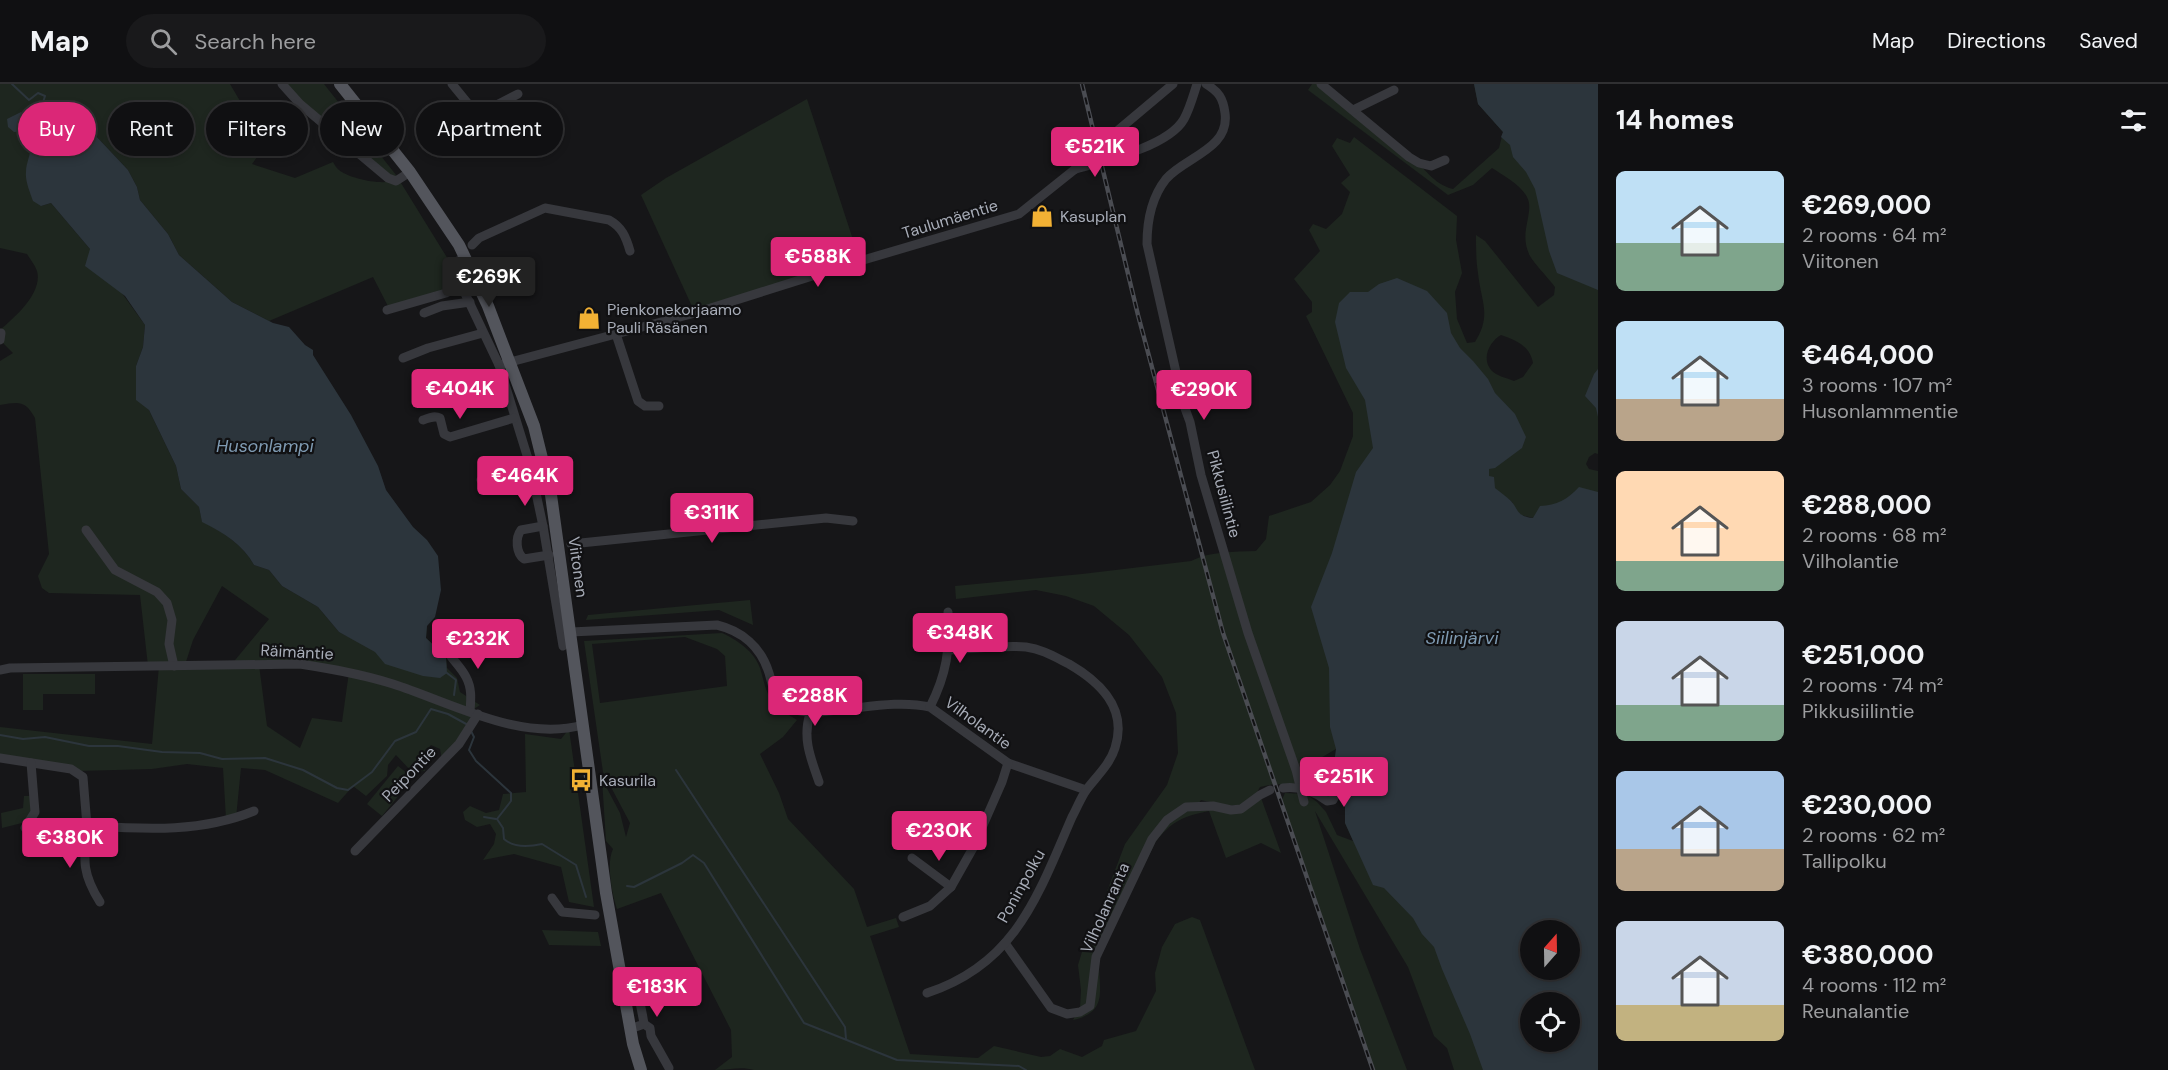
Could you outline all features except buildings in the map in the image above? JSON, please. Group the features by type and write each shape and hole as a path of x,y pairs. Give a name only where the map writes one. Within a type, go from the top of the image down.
{"main road":[{"name":"Viitonen","path":"340,84 410,172 435,207 465,258 505,364 534,426 551,495 606,893 630,1029 641,1070"}],"street":[{"path":"282,84 300,104 388,178 396,181 410,172"},
{"path":"452,84 470,106 478,111 485,111 518,94"},
{"path":"1110,137 1173,84"},
{"name":"Taulumäentie","path":"1074,170 1130,154 1164,138 1183,121 1197,84"},
{"name":"Pikkusiilintie","path":"1206,84 1223,100 1226,123 1223,134 1204,152 1168,177 1150,209 1147,244 1201,475 1248,633 1302,789 1304,802"},
{"path":"1321,84 1409,157 1431,166 1445,160"},
{"path":"1353,110 1394,90"},
{"name":"Taulumäentie","path":"505,364 694,313 1019,214 1074,170 1091,153"},
{"path":"472,245 479,238 549,208 609,220 616,224 626,236 630,251"},
{"path":"465,258 451,264 483,333 505,364 514,418 530,469 549,555 563,646"},
{"path":"387,310 446,293 462,285"},
{"path":"423,313 442,306 470,302"},
{"path":"0,340 1,333"},
{"path":"403,358 428,348 483,333"},
{"path":"616,334 638,401 645,406 659,406"},
{"path":"423,420 434,416 440,418 444,434 450,436 514,418"},
{"path":"481,480 522,468 530,469"},
{"path":"571,544 826,518 853,521"},
{"path":"543,526 521,530 517,541 519,552 524,558 549,555"},
{"path":"86,530 115,570 157,592 167,603 172,620 169,644 174,666"},
{"path":"930,707 944,676 949,650 948,612"},
{"name":"Vilholantie","path":"571,632 717,625 733,629 759,652 778,700 785,706 810,714 881,705 918,704 930,707 1008,763 1086,790"},
{"path":"443,634 443,642 451,660 466,676 474,712"},
{"name":"Poninpolku","path":"927,993 970,973 993,957 1026,915 1086,790 1108,762 1115,748 1118,733 1113,703 1099,685 1090,677 1049,653 1030,648 949,650"},
{"name":"Räimäntie","path":"0,670 300,664 344,670 526,728 569,729 583,725"},
{"name":"Peipontie","path":"355,851 459,744 474,712"},
{"path":"810,714 806,725 806,740 819,782"},
{"path":"0,758 71,768 83,777 87,826 84,868 91,888 100,902"},
{"path":"25,828 35,812 32,763"},
{"path":"903,917 930,906 951,887 973,848 1001,785 1008,763"},
{"path":"1283,788 1302,789 1315,793"},
{"name":"Vilholanranta","path":"1005,942 1051,1008 1067,1014 1080,1012 1090,1006 1096,957 1107,932 1152,838 1167,820 1186,807 1213,806 1231,810 1241,809 1270,790"},
{"path":"87,826 142,829 199,827 254,812"},
{"path":"912,858 951,887"},
{"path":"552,898 562,912 595,915"},
{"path":"640,981 638,996 644,1024 650,1028 651,1036 669,1068"},
{"path":"630,1029 644,1024"}],"shaded area":[{"path":"0,84 230,84 241,102 206,102 206,156 258,156 252,164 295,178 333,162 343,173 357,178 380,182 392,181 364,156 381,156 400,180 397,181 401,183 451,264 462,285 459,293 391,312 373,277 269,321 232,302 179,255 168,234 140,200 137,187 128,170 115,156 194,156 194,102 108,102 108,149 96,136 96,102 18,102 18,156 80,156 41,206 51,203 90,249 145,325 143,347 136,366 149,410 176,466 181,489 199,507 202,521 232,540 254,565 269,570 282,586 318,607 339,632 357,641 427,626 426,638 446,657 447,668 457,678 460,692 480,705 471,711 478,714 442,761 440,749 431,745 423,754 425,771 412,772 396,755 388,765 387,776 366,796 353,786 338,803 265,770 241,768 236,818 226,819 223,768 187,764 152,769 77,771 0,758 0,727 152,744 159,666 148,666 140,595 49,593 42,588 38,576 49,554 35,418 25,405 12,403 0,405 0,361 13,353 0,340 0,330 32,296 38,279 34,264 27,254 0,248","holes":["222,586 269,619 231,665 185,665 193,640","259,665 349,672 342,722 312,718 300,748 267,726"]},
{"path":"282,84 324,84 338,102 320,102 320,118 308,107 308,102 302,102"},
{"path":"1312,84 1321,84 1434,179 1453,189 1499,148 1503,132 1478,104 1474,84 1500,84 1515,117 1555,188 1577,251 1598,270 1598,454 1595,453 1589,457 1586,464 1589,469 1598,471 1598,582 1538,553 1531,537 1533,518 1521,515 1512,502 1482,478 1479,468 1475,471 1471,485 1500,516 1508,530 1509,538 1473,533 1458,534 1443,545 1436,558 1428,593 1415,695 1416,741 1409,758 1395,769 1369,774 1355,767 1336,749 1312,763 1321,781 1314,787 1274,784 1260,787 1249,801 1234,806 1201,800 1196,807 1213,806 1231,810 1241,809 1260,795 1281,853 1261,843 1226,858 1209,811 1185,818 1167,829 1155,843 1099,958 1100,989 1097,1005 1085,1016 1073,1020 1080,1008 1081,990 1078,965 1085,942 1098,915 1125,844 1167,785 1178,753 1176,713 1162,677 1129,635 1094,606 1066,596 1036,590 956,599 955,586 1082,574 1191,561 1215,554 1256,551 1266,539 1269,516 1311,502 1330,485 1340,471 1353,436 1353,413 1306,316 1312,312 1312,302 1294,279 1320,251 1309,230 1313,224 1326,229 1342,214 1350,192 1341,183 1350,175 1332,146 1337,138 1350,143 1354,137 1457,216 1456,240 1462,273 1455,292 1457,319 1467,343 1475,342 1484,316 1477,264 1476,235 1485,241 1538,307 1554,295 1555,287 1533,261 1526,247 1529,203 1524,192 1514,182 1492,168 1473,185 1448,195 1308,90","holes":["1501,335 1526,348 1533,363 1523,377 1514,381 1493,372 1488,365 1488,350 1493,341"]},
{"path":"807,99 860,261 695,313 641,195 666,178"},
{"path":"750,600 753,625 719,610 586,620 588,615"},
{"path":"722,633 739,643 754,656 771,699 779,708 797,720 783,737 760,754 779,793 788,819 854,889 867,927 896,918 899,927 870,936 910,1054 978,1058 994,1046 1041,1057 1050,1056 1060,1049 1082,1057 1102,1046 1104,1040 1136,1031 1156,991 1155,973 1162,947 1175,924 1192,917 1200,920 1255,1070 754,1070 740,1068 715,1070 732,1057 731,1030 661,893 617,909 610,870 613,849 606,841 602,779 620,813 626,837 630,823 603,772 584,641","holes":["685,637 717,649 725,656 727,686 600,703 592,644"]},
{"path":"23,674 95,674 95,694 43,694 43,710 23,710"},
{"path":"569,729 594,907 569,902 561,867 514,854 483,860 494,844 496,834 490,824 477,827 465,820 463,812 470,806 486,813 499,810 503,794 526,792 525,734 561,739"},
{"path":"398,766 413,778 382,816 367,804"},
{"path":"1285,793 1306,794 1326,812 1337,835 1353,841 1345,823 1363,820 1384,824 1496,1070 1454,1070 1447,1048 1434,1036 1408,967 1315,811 1360,949 1407,1070 1373,1070 1281,802"},
{"path":"24,796 31,796 31,815 26,822 2,828 1,813 23,808"},
{"path":"542,930 598,932 601,946 549,945"}],"water":[{"path":"1474,84 1598,84 1598,290 1557,273 1549,251 1535,189 1526,172 1513,157 1510,145 1501,137 1503,132 1478,104"},
{"name":"Husonlampi","path":"18,114 18,132 14,132 8,127 7,119"},
{"name":"Husonlampi","path":"96,136 108,149 108,156 115,156 128,170 137,187 140,200 168,234 179,255 232,302 273,323 289,327 305,345 313,350 313,355 351,415 378,466 386,490 438,556 441,590 435,617 427,626 426,638 446,657 447,673 440,678 423,676 385,664 375,652 339,632 318,607 282,586 269,570 254,565 232,540 202,522 199,507 181,489 176,466 149,410 136,400 136,366 143,347 145,325 125,296 85,266 90,249 51,203 41,206 33,201 27,183 29,156 96,156"},
{"name":"Siilinjärvi","path":"1397,278 1427,291 1447,313 1451,333 1460,348 1488,379 1495,393 1515,414 1526,437 1522,448 1495,468 1489,469 1489,476 1494,477 1495,488 1511,501 1521,514 1533,518 1540,506 1561,501 1579,487 1598,492 1598,1070 1483,1070 1434,947 1422,934 1413,918 1384,888 1373,885 1345,823 1345,780 1333,771 1336,749 1330,727 1329,668 1311,607 1332,553 1356,472 1373,448 1365,400 1346,368 1335,322 1339,303 1350,292 1368,292 1379,284"},
{"path":"1598,369 1598,417 1596,408 1585,396"}],"waterway":[{"path":"12,84 29,100 38,93 45,96 43,102"},
{"path":"447,673 456,680 454,695"},
{"path":"0,735 23,739 45,737 89,746 118,746 162,752 200,753 222,759 265,758 303,770 337,788 348,790 372,772 395,741 416,732 431,709 448,714 468,725"},
{"path":"471,731 474,737 469,750 476,761 511,793 511,801 497,819 503,828 504,839 522,846 542,844 576,865 586,897"},
{"path":"676,770 845,1027 846,1039"},
{"path":"484,817 496,819"},
{"path":"627,886 634,887 693,855 704,863 804,1023 897,1060 1019,1066 1026,1070"}],"railway":[{"path":"1082,84 1138,315 1223,633 1373,1070"}],"place":[{"name":"Kasuplan","path":"1042,216"},
{"name":"Pienkonekorjaamo Pauli Räsänen","path":"589,318"},
{"name":"Kasurila","path":"581,780"}]}
